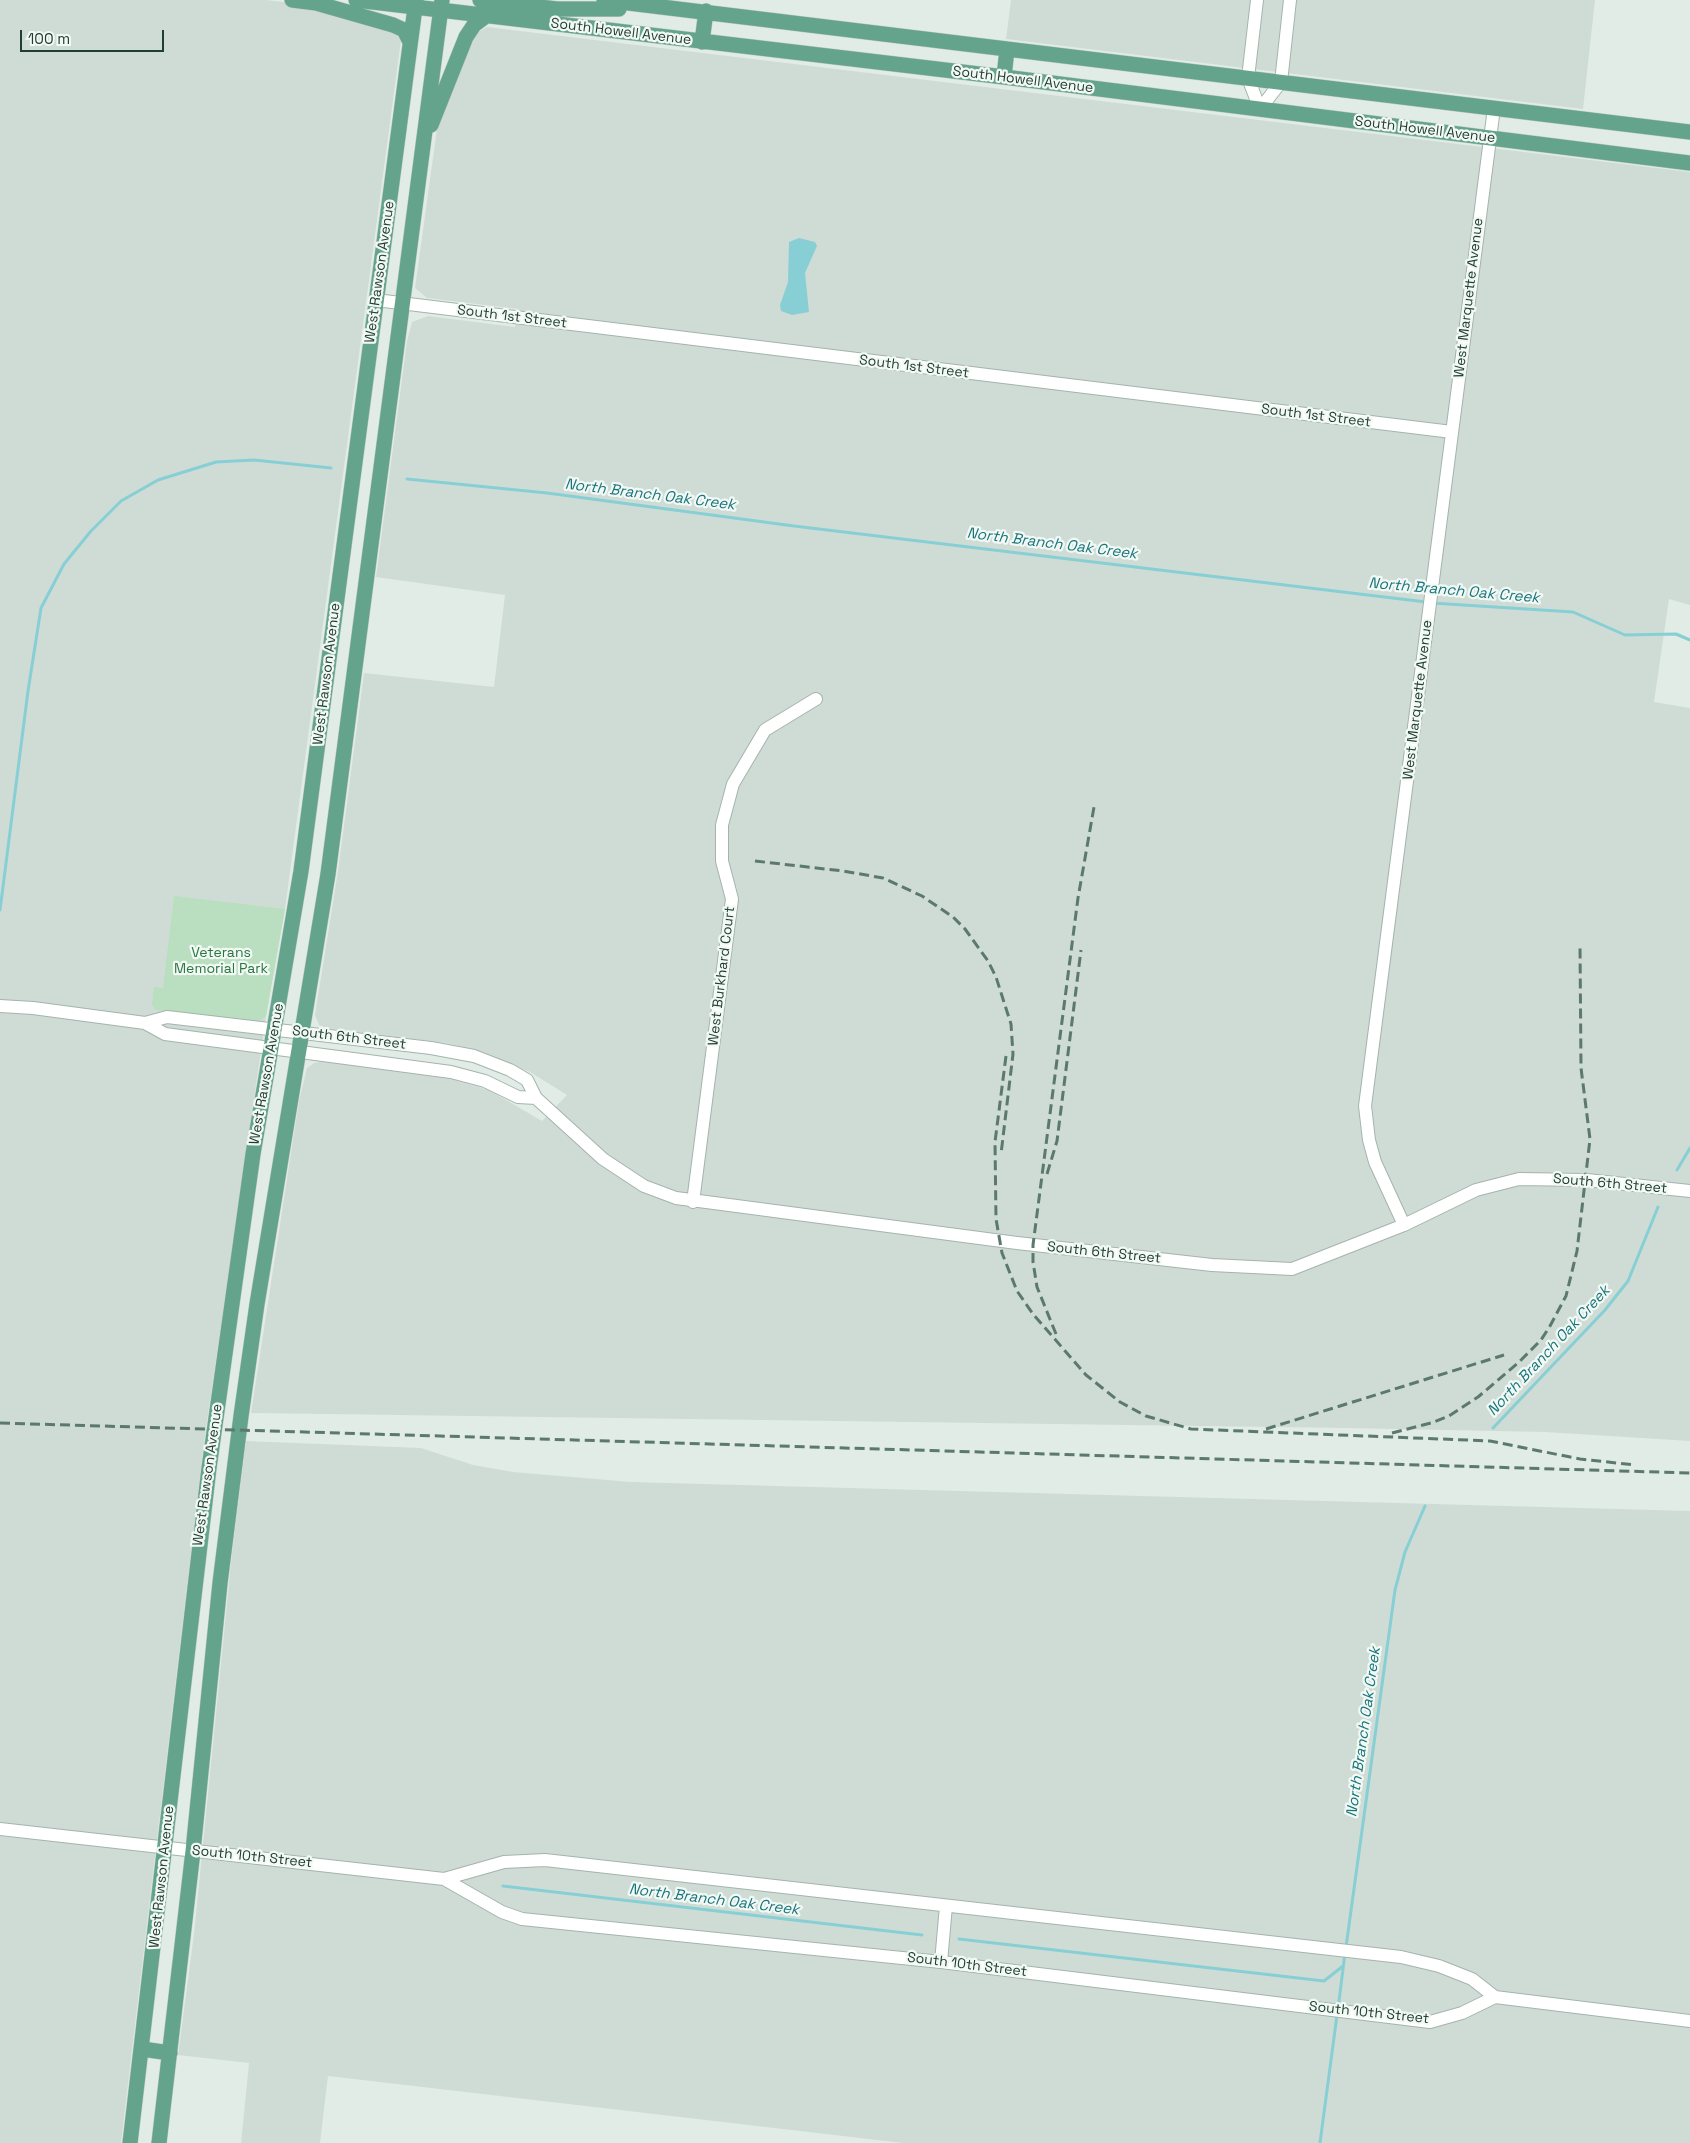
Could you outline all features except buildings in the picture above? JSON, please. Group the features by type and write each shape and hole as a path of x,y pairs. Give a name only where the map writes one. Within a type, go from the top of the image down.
{"main road":[{"path":"292,0 316,3 393,26 404,30 410,42"},
{"name":"South Howell Avenue","path":"356,0 439,4 486,16 1260,108 1690,162"},
{"path":"480,0 557,9 625,10 656,6"},
{"name":"South Howell Avenue","path":"604,0 1690,132"},
{"name":"West Rawson Avenue","path":"130,2143 166,1848 188,1630 208,1478 244,1214 302,862 415,4"},
{"name":"West Rawson Avenue","path":"159,2143 193,1851 220,1583 241,1416 256,1304 300,1052 331,855 404,304 439,4"},
{"path":"702,42 706,11"},
{"path":"423,144 466,37 474,25 486,16"},
{"path":"1004,77 1008,49"},
{"path":"333,629 360,633"},
{"path":"142,2049 170,2053"}],"street":[{"path":"1257,0 1248,78 1260,108 1281,82 1290,0"},
{"name":"West Marquette Avenue","path":"1404,1225 1375,1162 1369,1140 1365,1106 1494,108"},
{"name":"South 1st Street","path":"376,300 1452,432"},
{"name":"West Burkhard Court","path":"693,1202 732,899 722,861 722,825 734,784 765,730 816,699"},
{"name":"South 6th Street","path":"0,1006 33,1008 145,1023 165,1034 451,1072 485,1081 518,1097 536,1098"},
{"name":"South 6th Street","path":"145,1023 167,1017 432,1048 474,1056 510,1070 527,1080 536,1098 604,1159 630,1178 660,1193 693,1202 1212,1265 1292,1269 1404,1225 1476,1190 1519,1179 1587,1180 1690,1191"},
{"name":"South 10th Street","path":"0,1829 444,1879 504,1862 545,1860 1401,1957 1438,1966 1472,1979 1495,1997 1462,2013 1430,2022 941,1962 522,1919 502,1912 444,1879"},
{"path":"941,1962 946,1906"},
{"path":"1495,1997 1690,2021"}],"shaded area":[{"path":"0,0 266,0 309,5 396,31 401,40 285,909 266,1016 204,1442 121,2143 0,2143"},
{"path":"1011,0 1595,0 1583,109 1006,39"},
{"path":"487,27 1690,172 1690,605 1669,599 1654,702 1690,708 1690,1441 1545,1432 1346,1428 251,1413 299,1101 307,1068 314,1063 324,1061 447,1078 489,1090 542,1121 567,1095 530,1072 472,1049 446,1043 330,1029 319,1025 315,1015 338,871 364,673 494,687 505,595 376,577 407,341 412,322 428,316 515,327 518,309 427,298 415,288 437,129 474,35"},
{"path":"246,1441 421,1448 473,1465 513,1472 631,1482 1690,1511 1690,2143 903,2143 328,2076 320,2143 241,2143 249,2063 178,2055 194,1934 232,1553"}],"green space":[{"name":"Veterans Memorial Park","path":"174,896 285,909 266,1016 259,1021 156,1010 152,1005 154,987 163,988"}],"water":[{"path":"799,238 815,242 817,246 805,273 809,312 792,315 781,311 780,305 788,282 789,242"}],"waterway":[{"name":"North Branch Oak Creek","path":"0,910 28,691 41,608 64,564 91,531 121,501 158,480 216,462 254,460 331,468"},
{"name":"North Branch Oak Creek","path":"407,479 547,493 794,526 1426,602"},
{"name":"North Branch Oak Creek","path":"1432,603 1573,612 1625,635 1676,634 1690,640"},
{"name":"North Branch Oak Creek","path":"1677,1170 1690,1148"},
{"name":"North Branch Oak Creek","path":"1493,1428 1605,1310 1628,1281 1658,1207"},
{"name":"North Branch Oak Creek","path":"1346,1947 1395,1590 1405,1552 1425,1506"},
{"name":"North Branch Oak Creek","path":"503,1886 922,1935"},
{"name":"North Branch Oak Creek","path":"959,1939 1324,1981 1343,1966"},
{"name":"North Branch Oak Creek","path":"1338,2009 1345,1953"},
{"name":"North Branch Oak Creek","path":"1320,2143 1337,2015"}],"railway":[{"path":"1056,1334 1037,1287 1033,1262 1033,1245 1078,898 1094,807"},
{"path":"755,861 843,871 883,878 922,896 953,917 965,929 988,961 996,977 1011,1024 1013,1054 1001,1154"},
{"path":"1392,1433 1431,1423 1449,1416 1478,1397 1519,1362 1541,1340 1566,1296 1577,1251 1590,1139 1581,1068 1580,945"},
{"path":"1047,1174 1057,1141 1081,950"},
{"path":"1006,1056 995,1142 996,1219 1002,1253 1017,1291 1033,1314 1086,1375 1120,1402 1146,1416 1191,1429 1490,1441 1580,1459 1635,1465"},
{"path":"1266,1429 1504,1355"},
{"path":"0,1423 1690,1473"}]}
